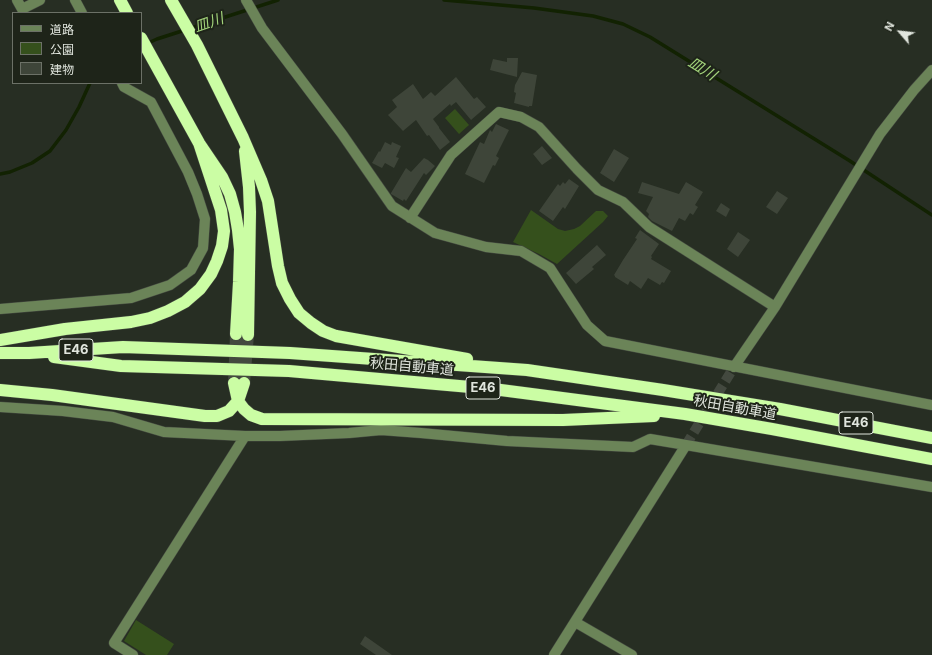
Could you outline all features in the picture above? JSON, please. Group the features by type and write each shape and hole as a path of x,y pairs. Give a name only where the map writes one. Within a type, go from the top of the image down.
{"highway":[{"path":"120,0 126,12"},
{"path":"171,0 196,45 243,138 261,180 268,200 282,284 299,313 323,331 336,336 527,370"},
{"path":"142,40 199,143 222,178 230,194 235,212 240,248 239,282 242,334 250,212 249,187 243,138"},
{"path":"0,340 65,329 131,322 150,318 168,312 186,302 200,289 211,274 217,261 222,246 224,231 221,210 199,143"},
{"name":"秋田自動車道","path":"0,353 29,353 123,347 290,353 527,370 741,403 932,438"},
{"name":"秋田自動車道","path":"29,353 121,366 289,371 494,388 685,414 932,459"},
{"path":"0,390 52,395 205,416 217,416 229,411 238,401 239,383"},
{"path":"238,401 251,415 262,418 563,420 685,414"}],"street":[{"path":"17,0 22,9 40,0"},
{"path":"75,0 81,12"},
{"path":"247,1 262,28 342,134 392,206 435,233 486,247 521,251 550,268 587,325 605,341 932,405"},
{"path":"734,367 775,307 880,134 914,90 932,70"},
{"path":"0,309 131,298 170,285 191,270 203,248 205,219 188,172 151,102 124,87 122,84"},
{"path":"410,218 451,155 500,112 521,118 539,128 598,190 623,202 649,227 775,307"},
{"path":"0,407 63,411 113,417 164,432 245,436 349,433 381,430 507,441 632,447 650,439 932,487"},
{"path":"134,655 114,643 245,436"},
{"path":"554,655 686,445"},
{"path":"574,622 632,655"}],"green space":[{"path":"455,109 469,125 459,134 445,118"},
{"path":"531,210 558,229 565,231 580,226 596,211 603,211 608,216 557,264 513,242"},
{"path":"136,620 174,644 167,655 146,655 124,641"}],"building":[{"path":"507,58 518,58 517,77 490,70 493,59 507,62"},
{"path":"522,72 537,75 532,106 529,107 514,103 516,93 514,92 515,85"},
{"path":"456,77 474,99 477,97 486,107 471,120 456,102 451,106 450,104 433,119 450,142 440,150 429,135 427,136 416,120 403,131 388,115 397,107 392,100 413,84 423,99 431,92 435,96"},
{"path":"496,124 509,130 496,156 499,158 495,166 493,165 484,183 465,174 480,142 484,144 490,130 492,132"},
{"path":"385,142 391,145 392,142 401,146 396,157 399,158 394,168 385,163 382,168 372,163"},
{"path":"542,146 552,158 542,165 533,154"},
{"path":"614,149 629,158 614,182 600,173"},
{"path":"424,158 435,166 426,175 424,173 406,201 404,199 403,201 391,194 406,168 411,172"},
{"path":"569,179 579,186 565,209 563,207 553,221 539,211 558,184 560,186 563,182 565,184"},
{"path":"642,182 679,194 686,182 703,192 695,205 698,207 693,215 690,213 685,221 679,218 672,231 652,221 648,217 649,214 646,211 653,197 638,193"},
{"path":"777,191 788,198 777,214 766,207"},
{"path":"721,203 730,209 726,217 716,211"},
{"path":"640,230 659,244 651,256 651,259 671,271 664,283 662,282 660,285 648,278 641,289 630,281 628,285 614,275 637,239 635,238"},
{"path":"738,232 750,240 738,257 727,249"},
{"path":"597,245 606,255 592,267 594,269 576,284 566,273"},
{"path":"365,636 392,655 376,655 360,644"}],"waterway":[{"name":"皿川","path":"146,44 157,39 278,0"},
{"name":"皿川","path":"444,0 534,8 593,16 623,24 650,37 850,161 932,215"},
{"name":"皿川","path":"0,174 10,172 32,163 50,151 66,130 90,84"}],"tunnel":[{"path":"234,383 236,334"},
{"path":"244,383 248,335"},
{"path":"686,445 734,367"}]}
